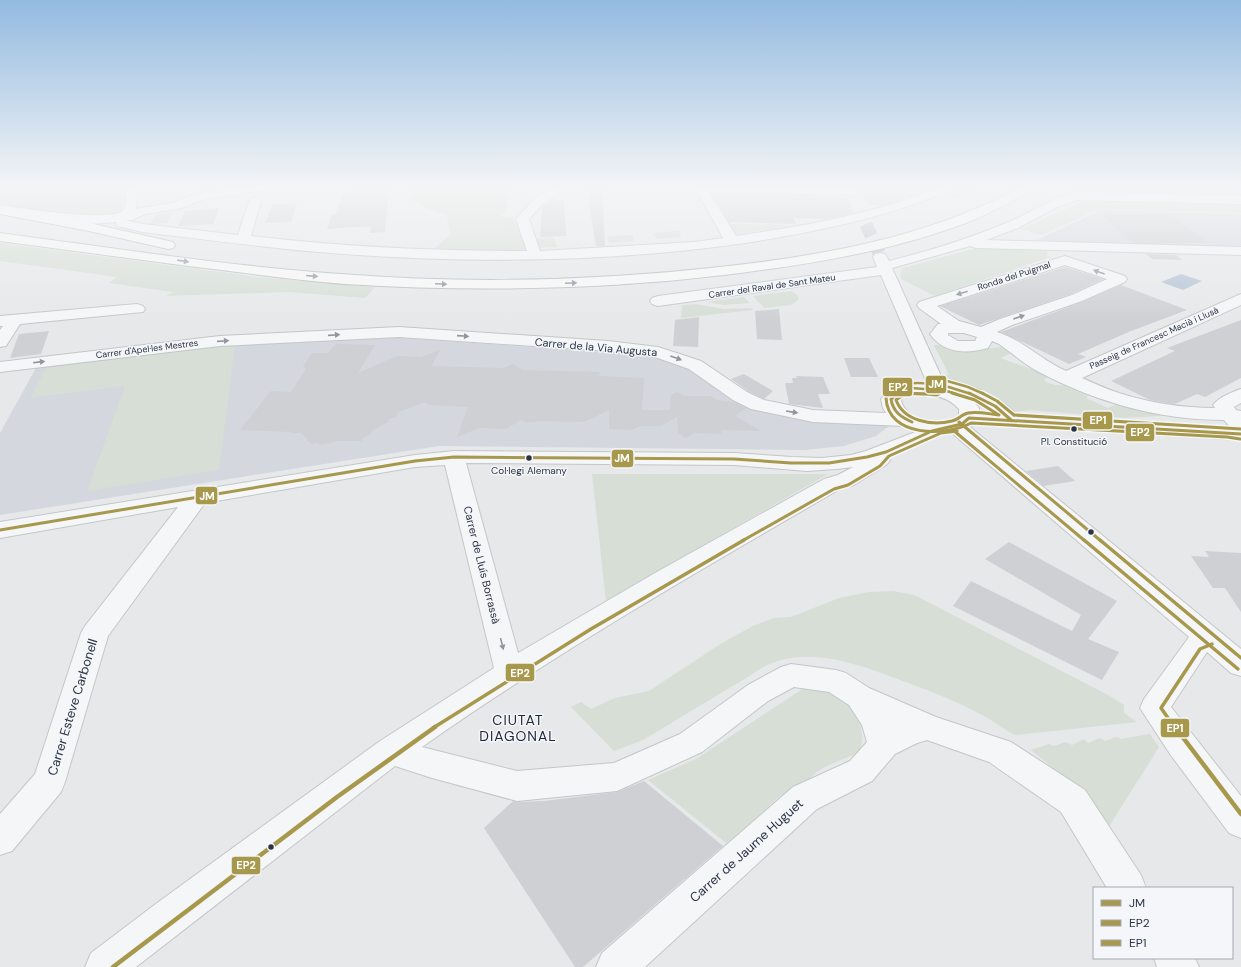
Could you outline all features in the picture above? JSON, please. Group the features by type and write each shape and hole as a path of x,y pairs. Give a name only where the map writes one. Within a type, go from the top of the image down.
{"highway":[{"path":"23,233 237,268 343,279 402,283 497,285 661,278 720,272 799,261 865,248 924,233"},
{"path":"38,233 184,247"},
{"path":"116,233 168,245"},
{"path":"295,261 356,267 411,270 543,272 704,261 747,256 829,242"}],"street":[{"path":"205,233 243,240 373,252 447,255 622,252 694,246 783,233"},
{"path":"243,240 245,233"},
{"path":"527,233 535,254"},
{"path":"727,233 733,241"},
{"path":"985,241 999,233"},
{"path":"985,241 1241,251"},
{"name":"Carrer del Raval de Sant Mateu","path":"658,301 883,263 985,241"},
{"name":"Ronda del Puigmal","path":"1065,260 1120,279 1077,298 1006,322 988,330 986,335 962,328 941,317 925,305 1065,260"},
{"path":"734,459 768,462 829,474 846,480 878,462 886,452 955,424 969,408 963,401 936,387 883,263"},
{"name":"Passeig de Francesc Macià i Llusà","path":"1066,378 1241,298"},
{"path":"0,342 7,321 137,309"},
{"path":"962,328 944,328 938,334 942,340 955,346 971,347 982,344 986,335 1005,340 1044,368 1111,397 1163,410 1197,414 1232,423"},
{"name":"Carrer de la Via Augusta","path":"295,337 399,332 608,346 658,352 695,366 740,396 758,405 813,416 955,424 1011,420"},
{"name":"Carrer d'Apel·les Mestres","path":"0,367 220,341 295,337"},
{"path":"0,530 415,461 454,457 734,459 834,454 857,450 898,436 910,421 898,414 892,408 891,402 893,396 898,392 912,388 958,388 978,396 1002,410 1011,420 1232,423"},
{"path":"1232,423 1223,404 1241,395"},
{"path":"955,424 1241,665"},
{"name":"Carrer de Lluís Borrassà","path":"454,457 509,673"},
{"path":"105,967 170,916 428,725 509,673 688,565 829,474"},
{"name":"Carrer Esteve Carbonell","path":"0,839 49,782 95,633 199,496"},
{"path":"1210,639 1197,645 1156,708 1181,745 1241,822"},
{"path":"391,751 432,764 517,786 617,778 691,743 758,693 792,675 836,681 859,696 927,727 1000,752 1073,801 1127,887"},
{"path":"859,696 876,720 884,745"},
{"name":"Carrer de Jaume Huguet","path":"616,967 805,798 860,771 884,745 909,732 927,727"}],"shaded area":[{"path":"450,233 521,233 526,243 527,252 429,253 450,235"},
{"path":"653,233 680,233 681,236 680,237 657,239"},
{"path":"1035,233 1046,233 1042,235"},
{"path":"1052,233 1241,233 1241,247 1035,241"},
{"path":"632,235 634,241 609,243 608,236"},
{"path":"554,238 557,247 536,248 532,239"},
{"path":"0,243 258,277 375,287 365,298 289,292 166,296 173,292 109,283 117,277 0,261"},
{"path":"976,248 1048,251 1047,256 1051,257 935,296 901,279 900,272 903,268"},
{"path":"792,291 799,297 798,300 791,305 764,308 753,296"},
{"path":"744,297 749,303 724,305 706,302"},
{"path":"696,304 723,309 751,308 753,310 681,318 682,305"},
{"path":"387,337 646,355 690,368 733,396 817,420 889,426 876,436 844,446 805,450 439,446 0,515 0,433 37,366 218,344"},
{"path":"235,345 219,470 87,491 125,386 30,398 46,368 188,349"},
{"path":"934,345 943,345 965,351 1001,347 1013,352 1001,358 1052,376 1044,379 1046,382 1055,385 1063,385 1088,396 1086,398 1108,408 1121,402 1174,415 1124,418 1030,410 1014,412 980,391 940,381 937,375 949,375"},
{"path":"592,474 828,474 606,601"},
{"path":"893,591 914,595 1108,695 1124,705 1124,713 1137,722 1015,735 965,706 906,682 848,662 828,658 808,657 788,658 769,664 643,740 614,751 571,707 581,702 591,709 615,698 649,691 722,643 753,626 774,618 791,617 839,598 869,592"},
{"path":"804,688 822,691 840,698 853,710 858,719 862,736 862,744 858,753 818,771 807,781 776,799 739,834 726,843 648,780 696,759"},
{"path":"1150,734 1159,747 1108,828 1064,777 1031,750 1049,744 1054,746 1066,742 1072,745 1084,739 1088,743 1100,738 1105,741 1116,737 1121,739"}],"water":[{"path":"1181,274 1202,281 1183,290 1161,282"}],"building":[{"path":"540,233 566,233 566,236 540,237"},
{"path":"594,233 604,233 605,246 596,246"},
{"path":"1122,233 1195,233 1208,243 1133,243"},
{"path":"1146,254 1176,255 1182,260 1152,259"},
{"path":"1065,267 1103,279 1071,294 979,325 940,306"},
{"path":"1121,285 1187,310 1131,331 1078,354 1086,357 1069,364 1001,332 1082,302"},
{"path":"779,309 782,340 757,339 755,311"},
{"path":"699,317 698,347 673,346 675,320"},
{"path":"1241,320 1241,378 1205,397 1197,394 1175,404 1167,403 1150,400 1111,381 1175,351 1167,348"},
{"path":"49,331 41,354 10,358 19,334"},
{"path":"336,344 375,345 358,373 397,356 421,357 440,350 431,366 503,368 513,364 523,370 600,372 599,376 644,378 642,410 670,410 671,395 677,392 685,396 710,396 717,400 733,402 746,408 735,416 761,431 721,430 721,434 694,433 686,438 678,433 677,417 661,426 641,426 632,430 609,429 609,410 584,422 536,421 526,423 521,420 506,429 479,428 457,437 468,407 429,405 425,402 399,412 396,417 389,419 388,422 372,431 370,435 364,437 362,441 339,441 320,445 318,443 311,444 301,433 240,430 271,391 291,392 306,369 303,366 312,353 328,353"},
{"path":"844,358 869,358 878,377 851,377"},
{"path":"744,374 773,391 764,399 748,391 731,379"},
{"path":"796,376 823,377 830,394 818,394 823,408 789,404 785,383 793,383 792,378 797,378"},
{"path":"1058,466 1075,481 1044,486 1026,471"},
{"path":"1009,542 1117,601 1088,639 1119,652 1102,680 953,606 971,581 1072,631 1081,615 985,559"},
{"path":"1205,551 1241,553 1241,612 1225,588 1213,588 1191,556 1209,557"},
{"path":"644,781 723,846 583,967 575,967 484,828 513,801 544,801 617,792"}],"tunnel":[{"path":"870,233 879,253"}],"transit line":[{"name":"EP2","path":"1014,415 1006,407 988,395 968,387 937,378 933,379 931,384 912,383 900,386 894,389 886,398 888,411 894,419 904,425 927,432 951,431 962,428 971,423 1227,437 1240,439"},
{"name":"JM","path":"912,422 895,411 891,399 901,392 912,388 936,390 936,383 967,392 986,400 1003,412 1011,420"},
{"name":"EP1","path":"941,389 975,400 999,415 972,412 952,421 928,422 919,420 904,413 896,400 905,394 910,393 937,395 940,393 941,389"},
{"name":"EP1","path":"1014,415 1241,429"},
{"name":"JM","path":"0,530 415,461 454,457 734,459 791,463 829,463 867,457 886,452 932,431 962,424 969,418 1241,434"},
{"name":"EP1","path":"959,422 1241,658"},
{"name":"EP2","path":"953,430 1238,669"},
{"name":"EP2","path":"113,967 374,770 496,688 591,629 688,572 834,489 848,485 880,466 889,456 941,433 957,431"},
{"name":"EP1","path":"1212,644 1200,649 1161,708 1185,742 1241,814"}],"place":[{"name":"Pl. Constitució","path":"1074,429"},
{"name":"Col·legi Alemany","path":"529,458"}],"district":[{"name":"CIUTAT DIAGONAL","path":"518,728"}]}
